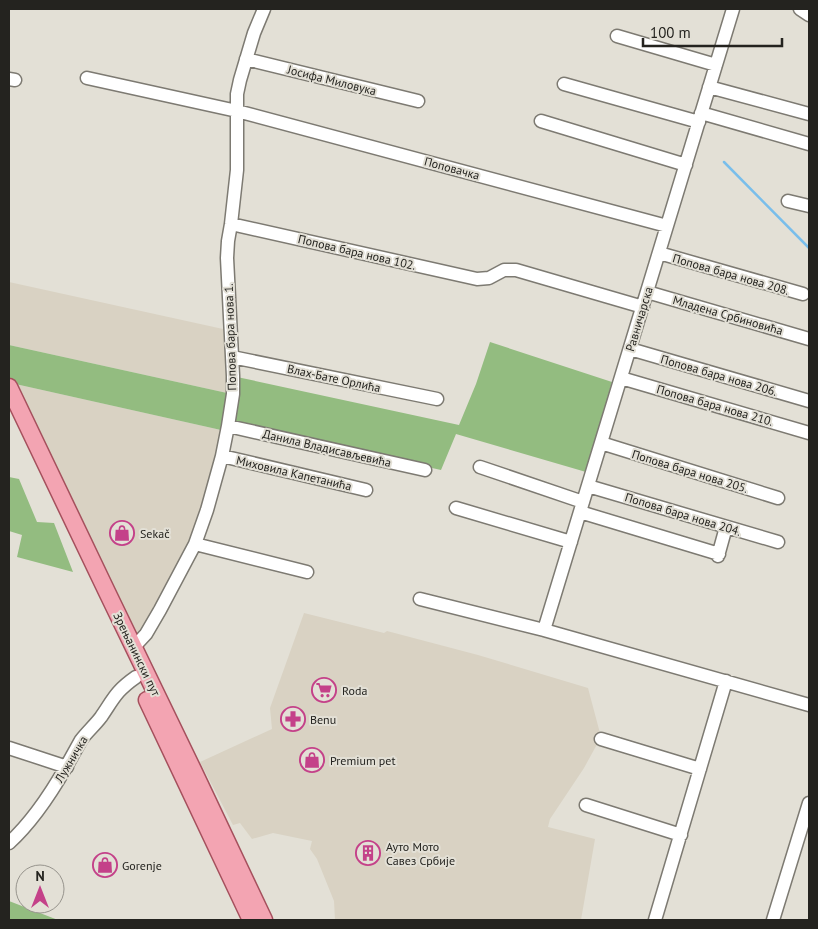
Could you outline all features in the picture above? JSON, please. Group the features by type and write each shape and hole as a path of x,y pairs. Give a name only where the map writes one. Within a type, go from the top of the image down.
{"main road":[{"name":"Зрењанински пут","path":"9,387 264,920"},
{"name":"Зрењанински пут","path":"9,408 251,920"}],"street":[{"name":"Попова бара нова 1.","path":"134,648 146,634 195,544 222,456 232,402 232,357 227,258 238,157 238,86 254,33 264,9"},
{"name":"Равничарска","path":"544,630 733,9"},
{"path":"800,9 809,15"},
{"path":"617,36 716,65"},
{"name":"Јосифа Миловука","path":"246,59 418,101"},
{"name":"Поповачка","path":"87,78 237,111 667,226"},
{"path":"564,84 809,144"},
{"path":"709,87 809,114"},
{"path":"541,121 686,165"},
{"path":"788,201 809,206"},
{"name":"Попова бара нова 102.","path":"231,224 453,274 483,279 507,269 643,307"},
{"name":"Попова бара нова 208.","path":"659,253 803,294"},
{"name":"Младена Србиновића","path":"647,292 809,339"},
{"name":"Попова бара нова 206.","path":"630,350 809,402"},
{"name":"Влах-Бате Орлића","path":"232,357 437,399"},
{"name":"Попова бара нова 210.","path":"621,378 809,433"},
{"name":"Данила Владисављевића","path":"228,426 425,470"},
{"name":"Попова бара нова 205.","path":"601,444 778,498"},
{"name":"Миховила Капетанића","path":"222,456 366,490"},
{"path":"480,467 582,507 718,555 726,527"},
{"name":"Попова бара нова 204.","path":"588,486 778,542"},
{"path":"456,508 571,542"},
{"path":"195,544 307,572"},
{"path":"420,599 544,630 809,705"},
{"name":"Лужничка","path":"9,843 47,798 67,767 82,738 101,716 117,692 136,677"},
{"path":"655,920 726,681"},
{"path":"601,738 700,768"},
{"path":"9,748 67,767"},
{"path":"773,920 809,803"},
{"path":"586,805 681,835"}],"shaded area":[{"path":"9,282 223,329 227,393 9,345"},
{"path":"11,383 221,430 209,494 193,541 144,633 134,638"},
{"path":"304,613 384,633 387,631 478,655 588,688 601,737 584,768 550,819 548,827 595,839 581,920 335,920 334,901 317,859 310,849 312,841 273,833 252,839 240,823 233,825 200,762 272,729 270,708"}],"green space":[{"path":"490,342 612,382 586,472 456,434 441,470 232,423 237,377 459,425 476,384"},
{"path":"9,345 227,393 221,430 11,383 9,378"},
{"path":"9,477 19,479 37,522 54,523 73,572 17,557 22,535 9,531"},
{"path":"9,901 15,903 15,914 43,914 58,920 9,920"}],"waterway":[{"path":"724,162 809,248"}],"place":[{"name":"Sekač","path":"122,533"},
{"name":"Roda","path":"324,690"},
{"name":"Benu","path":"293,719"},
{"name":"Premium pet","path":"312,760"},
{"name":"Ауто Мото Савез Србије","path":"368,853"},
{"name":"Gorenje","path":"105,865"}]}
